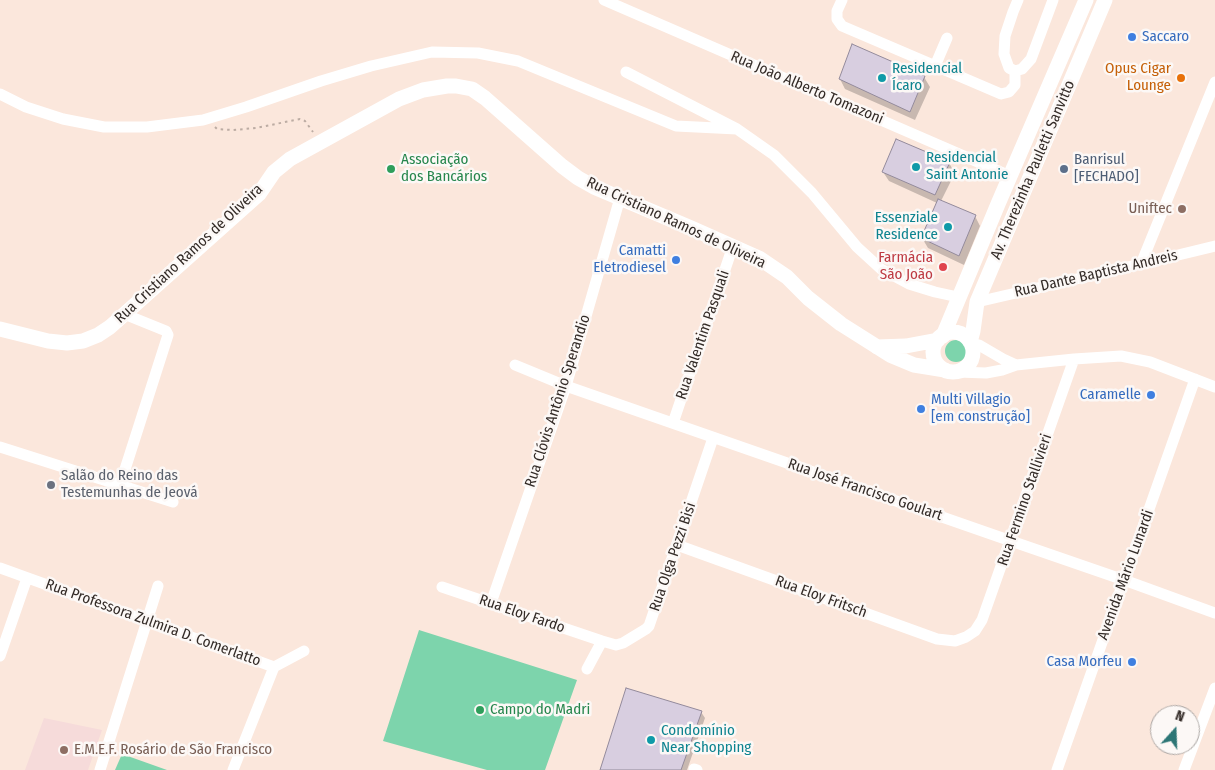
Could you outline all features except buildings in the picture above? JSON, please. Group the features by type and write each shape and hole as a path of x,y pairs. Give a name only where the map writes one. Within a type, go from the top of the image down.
{"main road":[{"name":"Av. Therezinha Pauletti Sanvitto","path":"940,338 1086,0"},
{"name":"Av. Therezinha Pauletti Sanvitto","path":"970,342 978,302 1105,0"},
{"name":"Rua Cristiano Ramos de Oliveira","path":"1,332 67,343 83,341 98,335 110,327 259,194 274,172 290,159 399,99 423,90 456,86 472,89 485,98 578,178 594,187 758,258 787,277 841,324 898,360 914,365 951,371"},
{"path":"1041,104 1058,111"},
{"path":"998,204 1016,211"},
{"path":"878,348 906,346 940,338 948,333 954,333 966,337 973,350 969,364 964,369 951,371 940,367 934,356 935,345 940,338"}],"street":[{"name":"Rua João Alberto Tomazoni","path":"604,0 1010,176"},
{"path":"842,0 837,11 837,20 842,26 1001,94 1009,92 1015,84 1015,71"},
{"path":"1018,0 1012,12 1005,36 1004,54 1009,68 1015,71 1022,69 1031,59 1053,0"},
{"path":"935,66 947,38"},
{"path":"0,94 26,107 63,119 104,127 147,127 203,120 371,66 432,52 478,53 518,62 676,126 738,129"},
{"path":"626,72 738,129 774,155 812,194 857,247 881,269 909,284 958,297"},
{"path":"1141,264 1215,82"},
{"name":"Rua Clóvis Antônio Sperandio","path":"491,603 566,386 620,198"},
{"name":"Rua Valentim Pasquali","path":"673,424 732,246"},
{"name":"Rua Dante Baptista Andreis","path":"978,302 1215,246"},
{"path":"120,485 168,335 166,331 124,314"},
{"path":"970,342 1016,365"},
{"name":"Rua Cristiano Ramos de Oliveira","path":"951,371 986,373 1016,365 1121,356 1150,362 1215,387"},
{"name":"Rua Fermino Stallivieri","path":"966,636 975,631 982,620 1074,359"},
{"name":"Rua José Francisco Goulart","path":"516,365 566,386 673,424 1215,613"},
{"name":"Avenida Mário Lunardi","path":"1057,770 1195,380"},
{"name":"Rua Olga Pezzi Bisi","path":"602,641 616,645 623,643 649,626 714,438"},
{"path":"0,447 173,502"},
{"name":"Rua Eloy Fritsch","path":"677,545 937,639 955,641 966,636"},
{"name":"Rua Professora Zulmira D. Comerlatto","path":"0,568 274,667 304,651"},
{"path":"0,656 27,578"},
{"path":"100,770 158,586"},
{"name":"Rua Eloy Fardo","path":"442,587 602,641"},
{"path":"587,669 602,641"},
{"path":"233,770 274,667"},
{"path":"1184,770 1215,688"}],"path":[{"path":"203,120 217,129 233,130 256,128 300,119 305,121 319,143"}],"shaded area":[{"name":"E.M.E.F. Rosário de São Francisco","path":"44,718 102,730 88,770 25,770"}],"green space":[{"path":"952,340 960,340 967,347 967,355 960,362 952,362 945,355 945,347"},
{"name":"Campo do Madri","path":"419,630 577,680 545,770 487,770 383,741"},
{"path":"122,754 167,770 115,770"}],"place":[{"name":"Saccaro","path":"1132,37"},
{"name":"Residencial Ícaro","path":"882,78"},
{"name":"Opus Cigar Lounge","path":"1181,78"},
{"name":"Residencial Saint Antonie","path":"916,167"},
{"name":"Associação dos Bancários","path":"391,169"},
{"name":"Banrisul [FECHADO]","path":"1064,169"},
{"name":"Uniftec","path":"1182,209"},
{"name":"Essenziale Residence","path":"948,227"},
{"name":"Camatti Eletrodiesel","path":"676,260"},
{"name":"Farmácia São João","path":"943,267"},
{"name":"Caramelle","path":"1151,395"},
{"name":"Multi Villagio [em construção]","path":"921,409"},
{"name":"Salão do Reino das Testemunhas de Jeová","path":"51,485"},
{"name":"Casa Morfeu","path":"1132,662"},
{"name":"Campo do Madri","path":"480,710"},
{"name":"Condomínio Near Shopping","path":"651,740"},
{"name":"E.M.E.F. Rosário de São Francisco","path":"64,750"}]}
